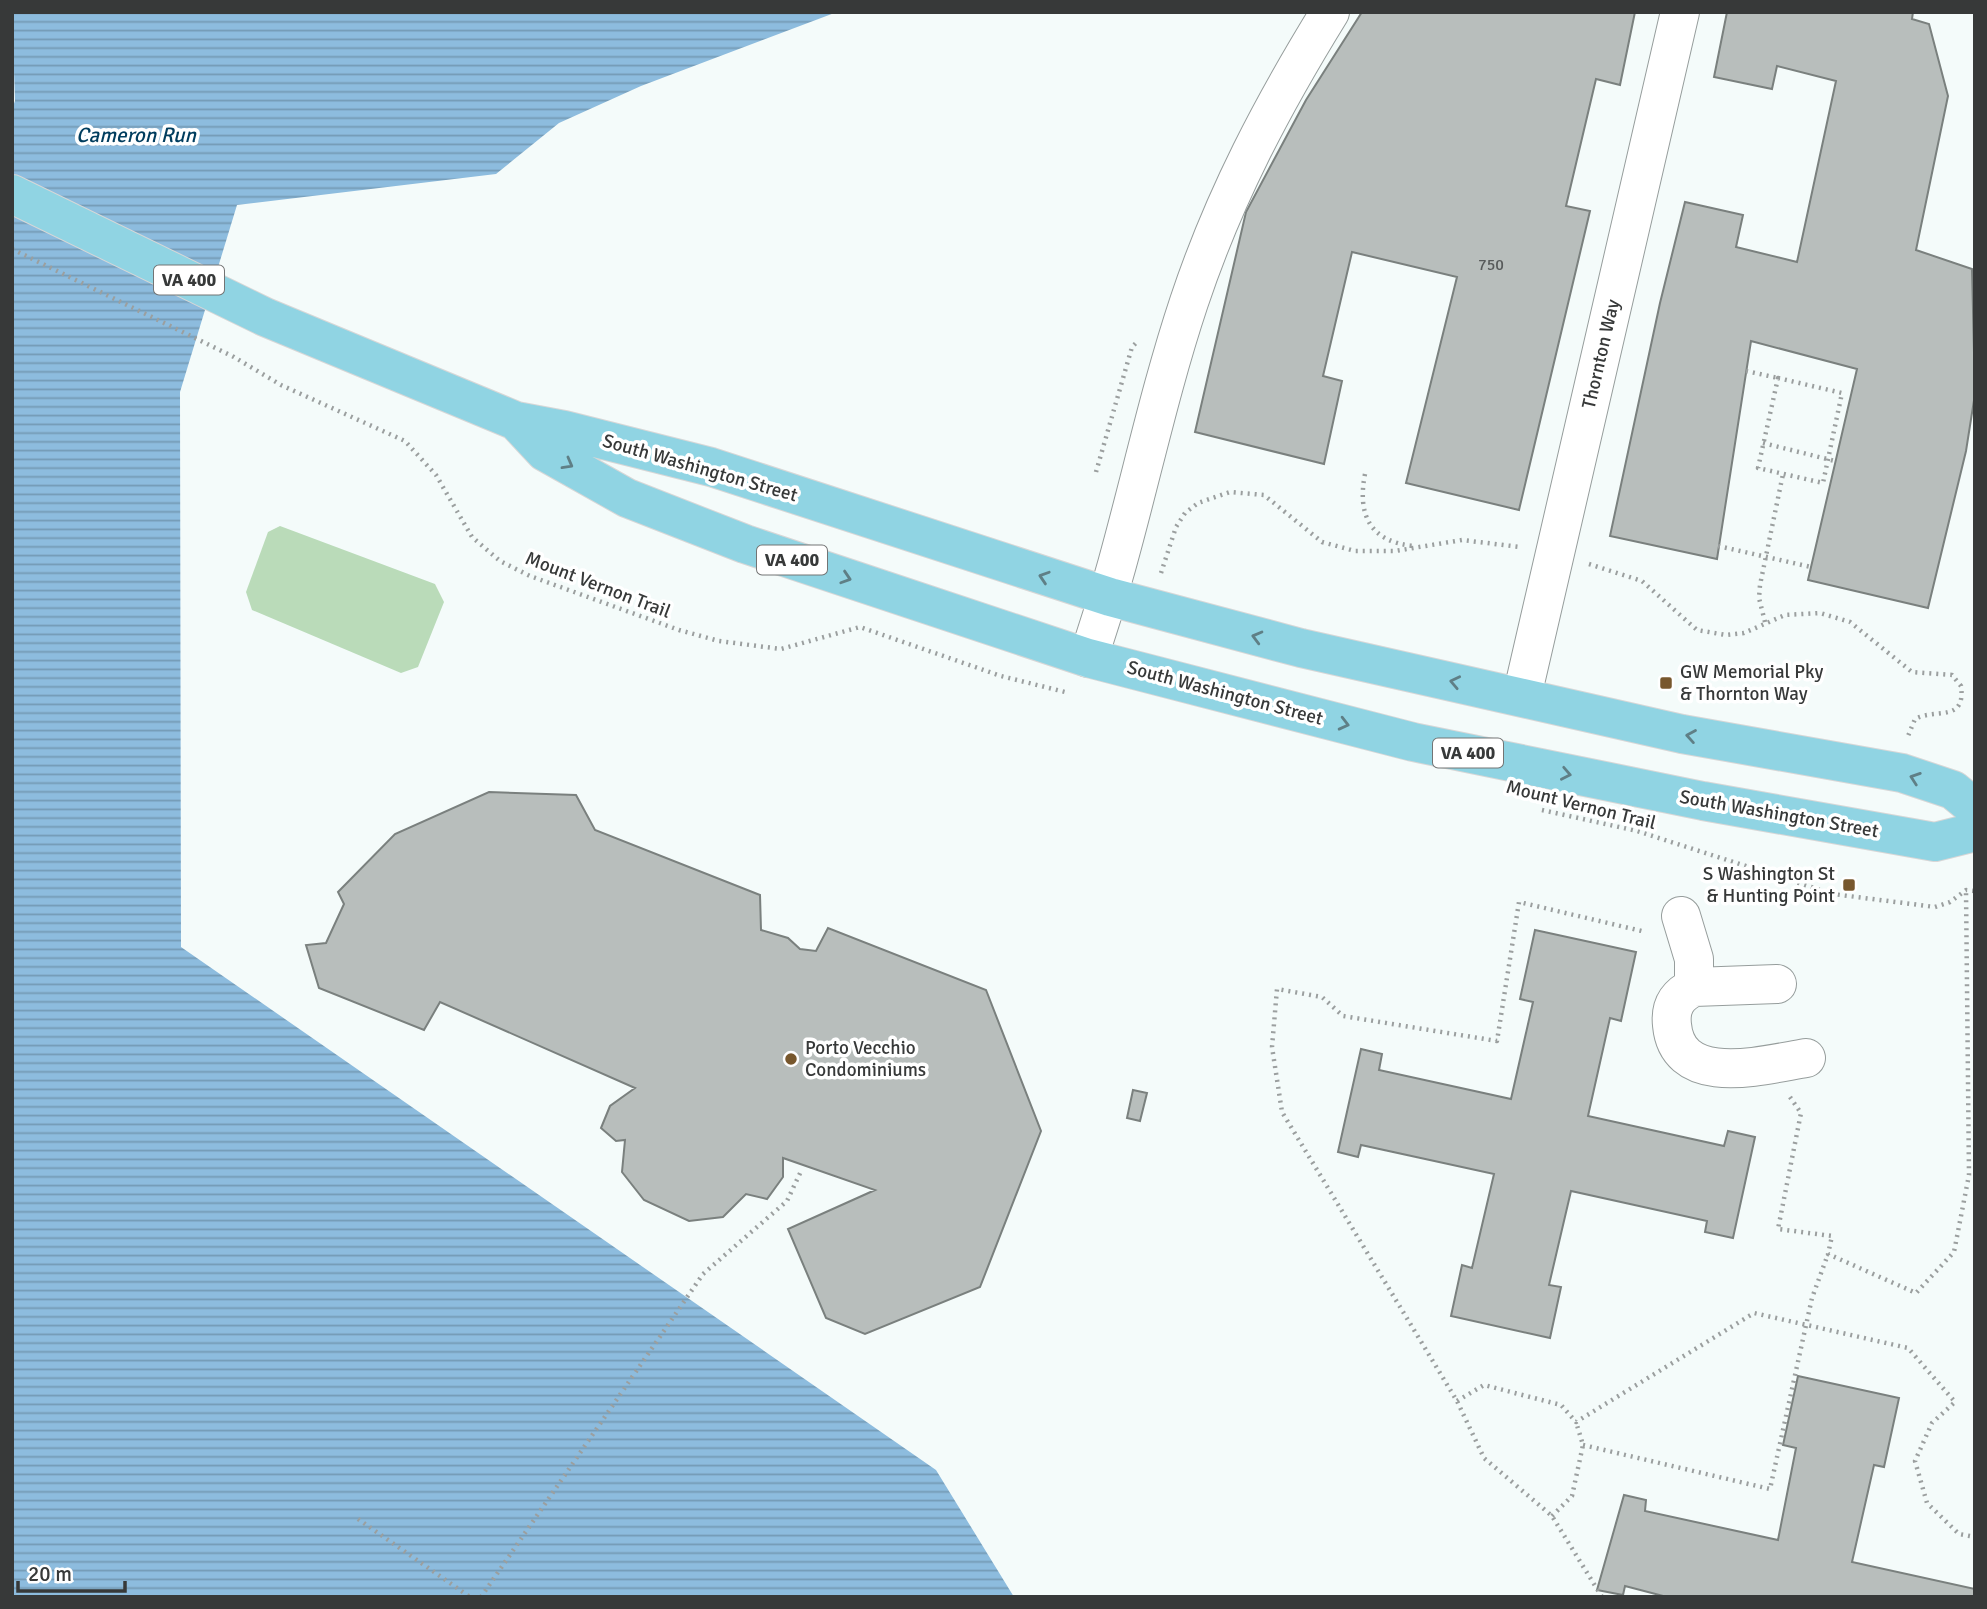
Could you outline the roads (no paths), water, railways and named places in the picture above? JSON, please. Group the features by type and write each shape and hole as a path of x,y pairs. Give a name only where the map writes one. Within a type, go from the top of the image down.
{"main road":[{"name":"South Washington Street","path":"12,194 265,317 516,421 564,430 711,467 1110,597 1301,648 1682,734 1902,773 1953,790 1975,808"},
{"name":"South Washington Street","path":"516,421 545,452 627,498 745,544 1088,658 1413,741 1703,801 1934,842 1975,832"}],"street":[{"path":"1088,658 1110,597 1189,303 1230,193 1274,103 1330,12"},
{"name":"Thornton Way","path":"1522,696 1680,12"},
{"path":"1666,925 1694,960 1694,986"},
{"path":"1777,984 1694,986 1681,993 1670,1012 1674,1043 1684,1057 1698,1065 1727,1069 1806,1058"}],"water":[{"name":"Cameron Run","path":"12,12 837,12 641,86 559,123 496,174 237,205 180,392 181,947 936,1470 1014,1597 12,1597 12,109 15,101"}],"place":[{"name":"GW Memorial Pky & Thornton Way","path":"1666,683"},
{"name":"S Washington St & Hunting Point","path":"1849,885"},
{"name":"Porto Vecchio Condominiums","path":"791,1059"}]}
